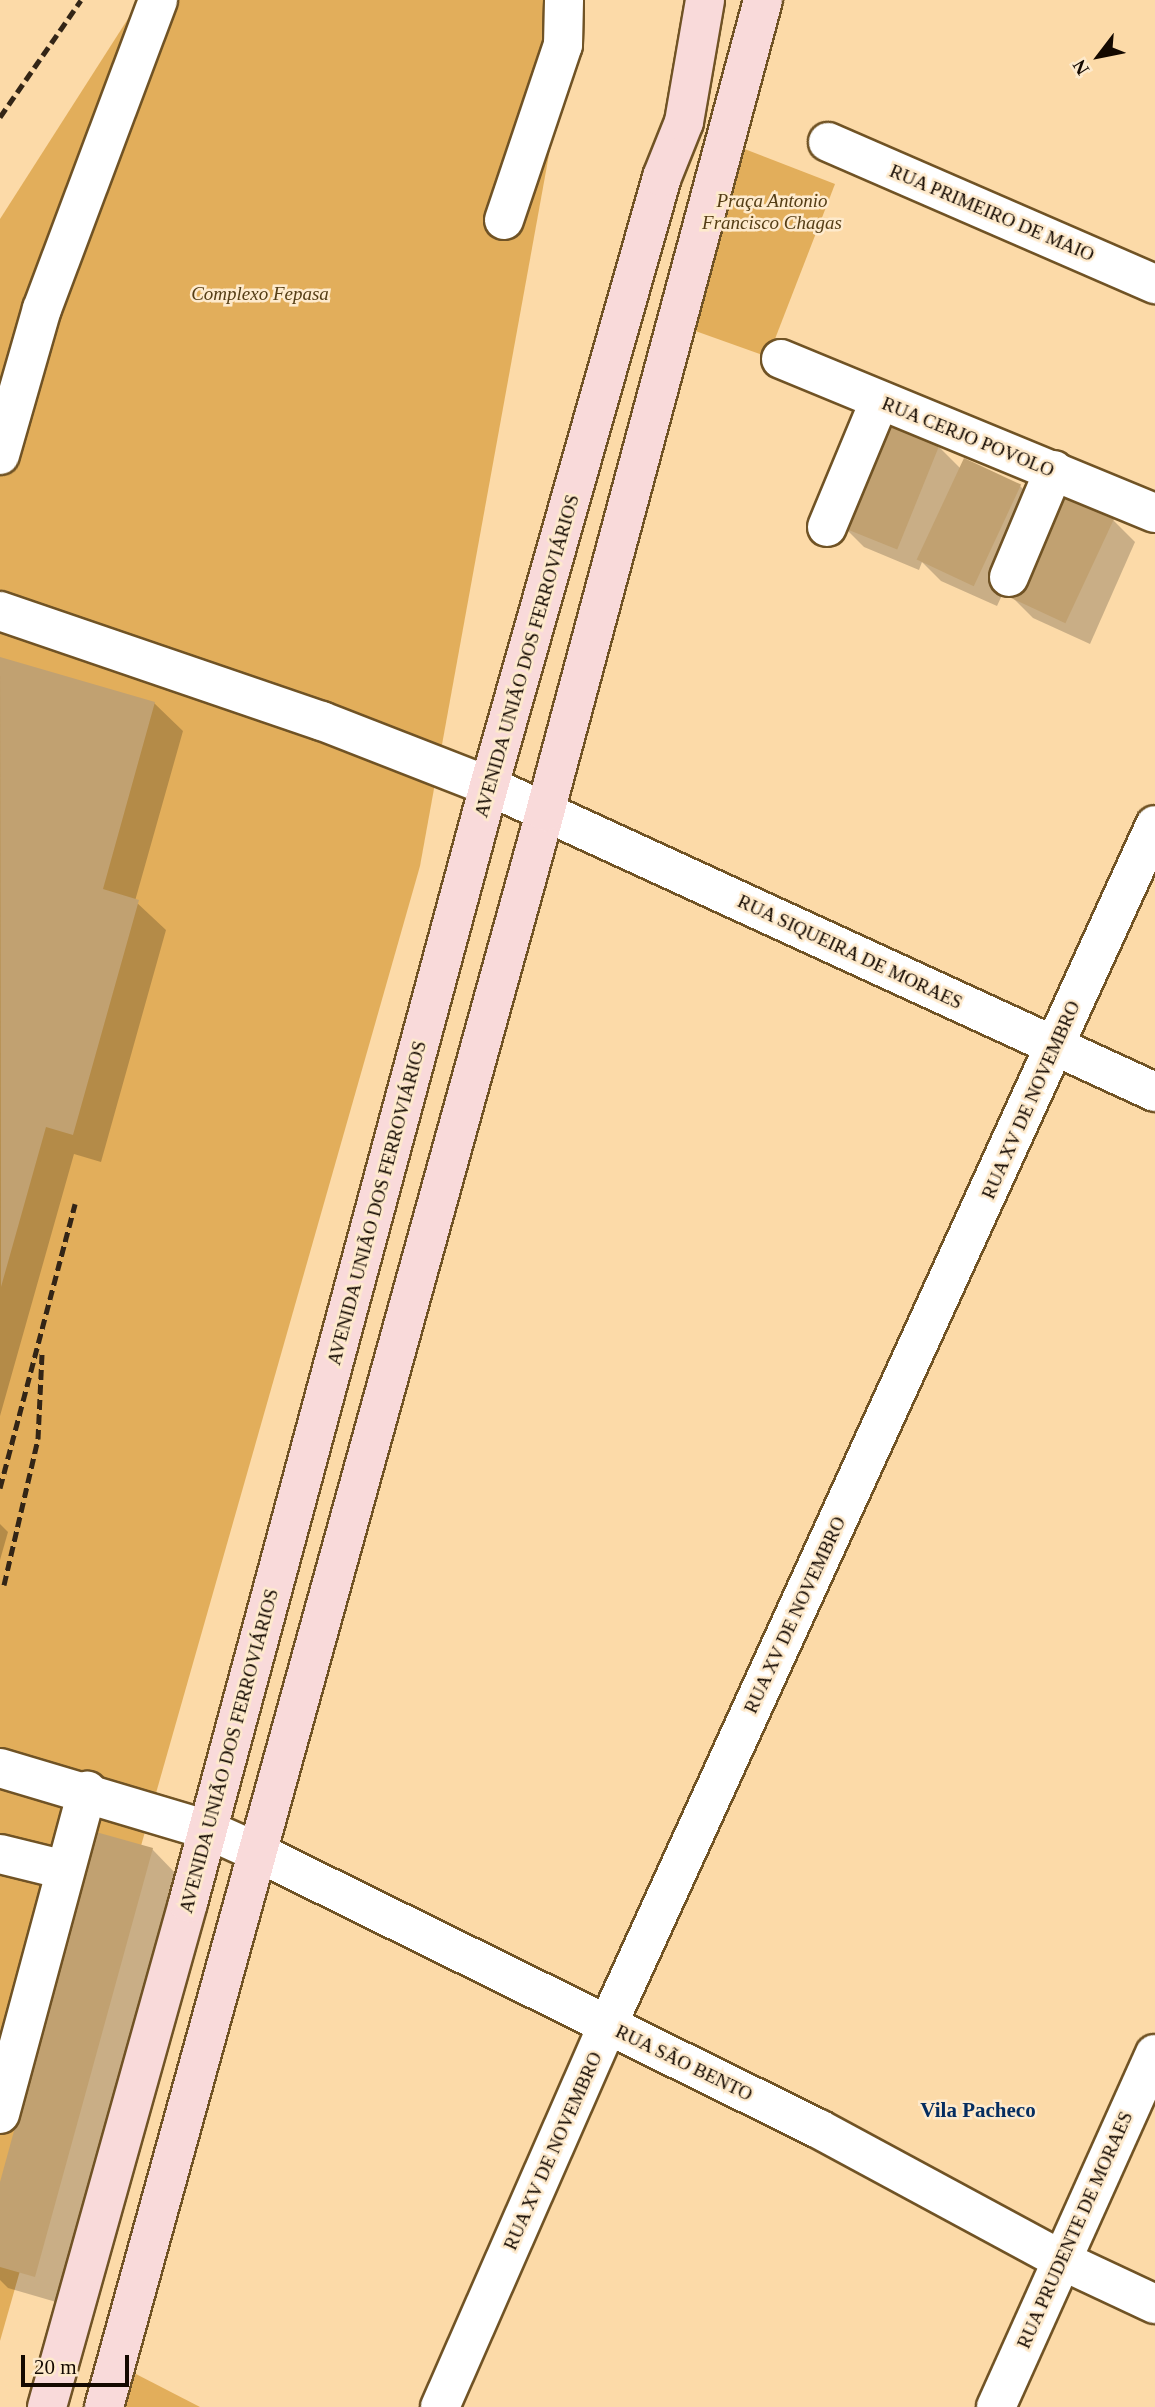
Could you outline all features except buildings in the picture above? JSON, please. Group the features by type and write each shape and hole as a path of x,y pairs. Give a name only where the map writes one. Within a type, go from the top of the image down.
{"main road":[{"path":"662,177 684,0"},
{"name":"AVENIDA UNIÃO DOS FERROVIÁRIOS","path":"47,2407 208,1830 489,786 662,177 684,122 705,0"},
{"path":"747,0 752,42"},
{"path":"104,2407 255,1851 545,811 763,0"}],"street":[{"path":"0,455 42,309 158,0"},
{"path":"504,220 563,45 564,0"},
{"name":"RUA PRIMEIRO DE MAIO","path":"828,142 1155,284"},
{"name":"RUA CERJO POVOLO","path":"781,359 879,402 1054,470 1155,513"},
{"path":"827,527 879,402"},
{"path":"1009,577 1054,470"},
{"name":"RUA SIQUEIRA DE MORAES","path":"0,611 322,721 489,786 1155,1092"},
{"name":"RUA XV DE NOVEMBRO","path":"440,2407 607,2026 1155,825"},
{"name":"RUA SÃO BENTO","path":"0,1768 87,1791 208,1830 255,1851 607,2026 814,2139 1155,2304"},
{"path":"0,2114 87,1791"},
{"path":"0,1854 65,1870"},
{"name":"RUA PRUDENTE DE MORAES","path":"996,2407 1155,2054"}],"green space":[{"name":"Complexo Fepasa","path":"140,0 577,0 420,866 0,2341 0,219"},
{"name":"Praça Antonio Francisco Chagas","path":"742,148 835,184 768,357 687,328"},
{"path":"134,2373 200,2407 125,2407"}],"railway":[{"path":"0,117 81,0"},
{"path":"0,1488 75,1204"},
{"path":"4,1585 38,1439 42,1353"}],"district":[{"name":"Vila Pacheco","path":"978,2110"}]}
